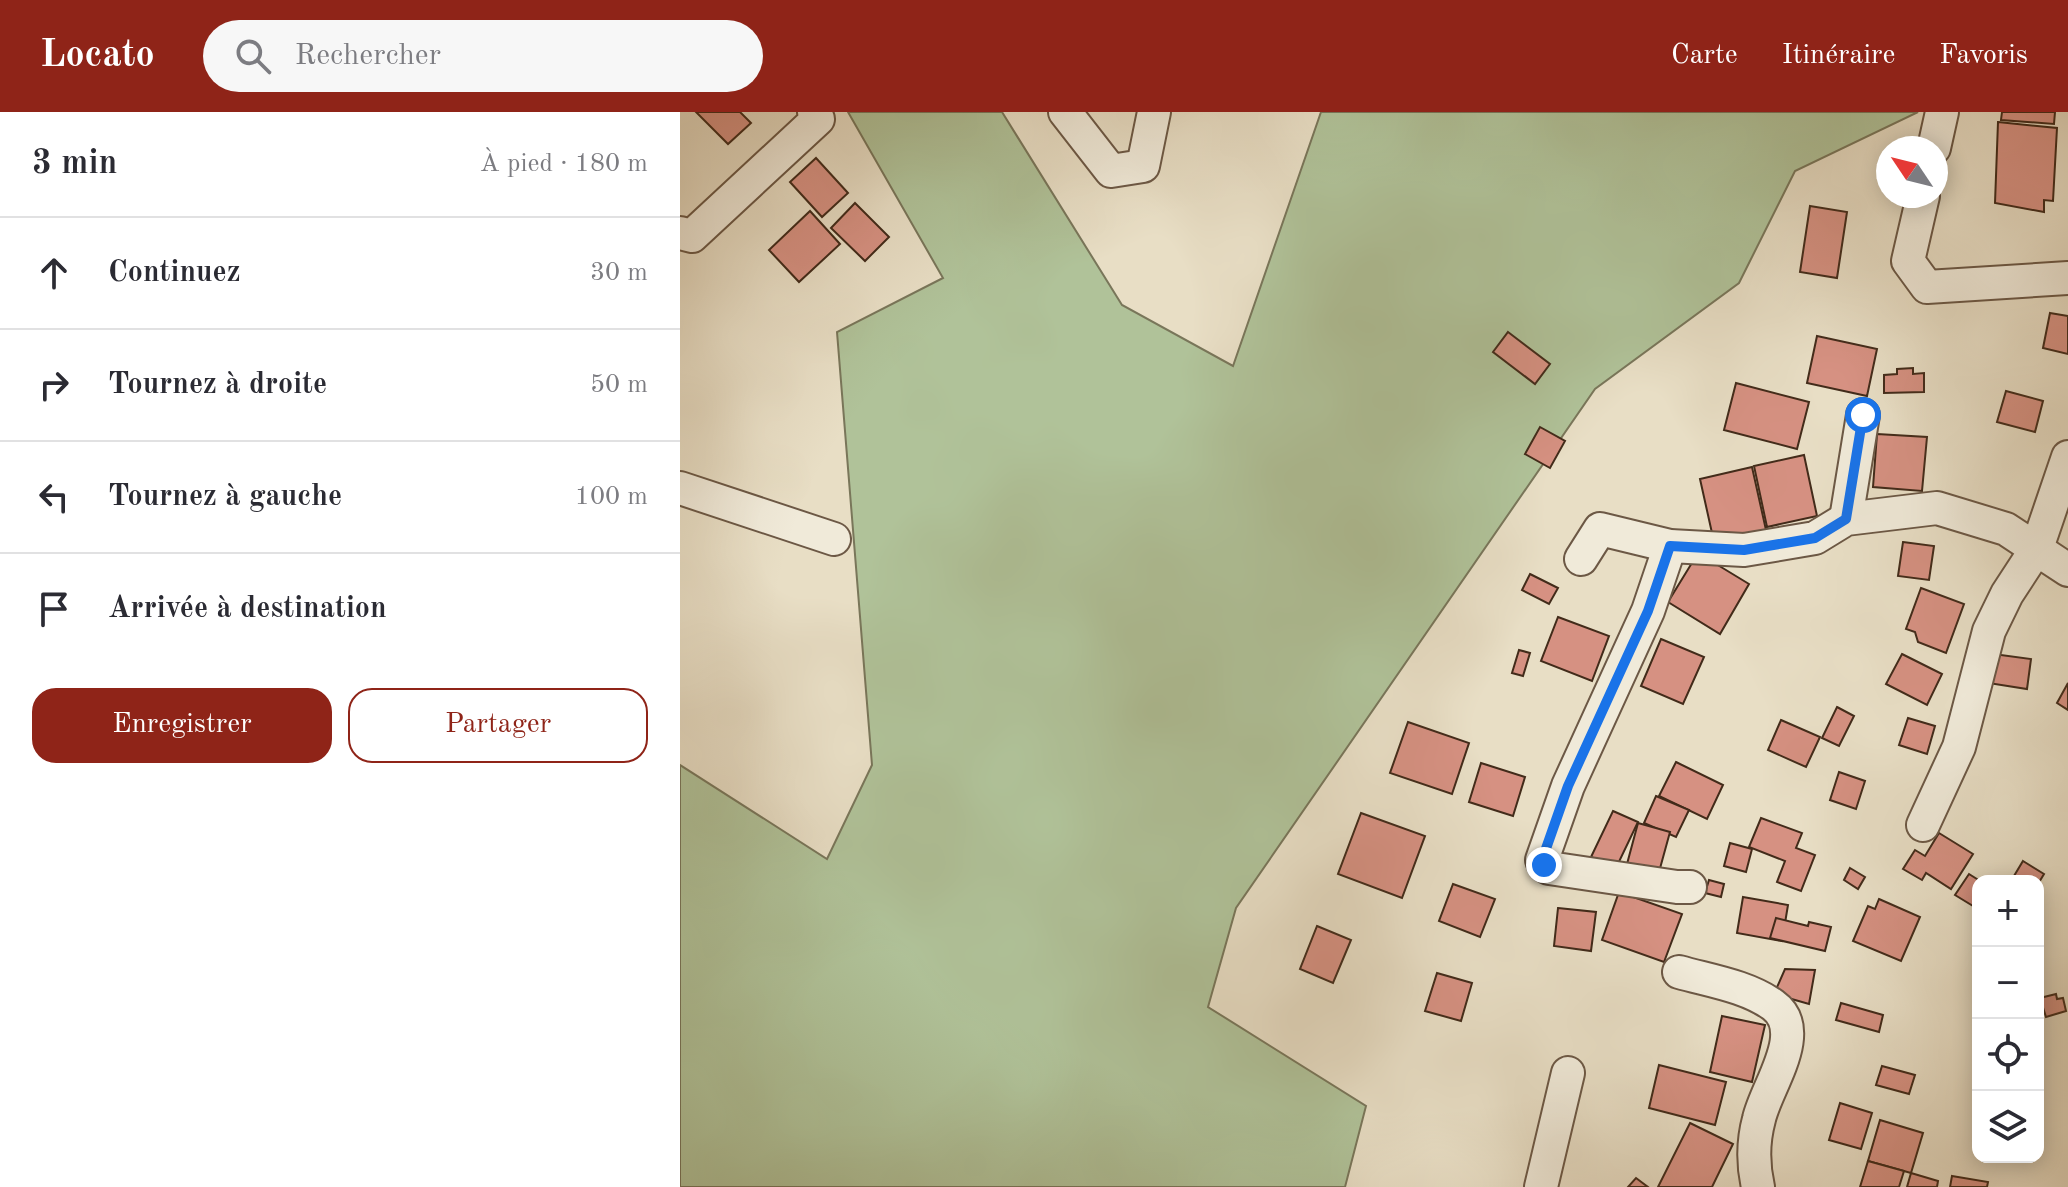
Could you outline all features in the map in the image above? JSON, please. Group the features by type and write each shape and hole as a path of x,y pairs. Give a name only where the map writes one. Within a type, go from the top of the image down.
{"street":[{"path":"680,233 692,236 818,119 814,112"},
{"path":"1065,112 1111,171 1143,166 1154,112"},
{"path":"1937,136 1942,112"},
{"path":"1920,208 1908,261 1927,287 2068,278"},
{"path":"1846,519 1863,415"},
{"path":"1923,825 1959,747 1989,631 2007,594 2037,548 2068,457"},
{"path":"680,488 834,539"},
{"path":"1581,559 1600,529 1670,546 1744,550 1815,538 1846,519 1937,508 2006,529 2068,570"},
{"path":"1670,546 1648,611 1568,786 1542,860 1549,868 1690,887"},
{"path":"1679,972 1746,990 1775,1007 1788,1027 1788,1042 1759,1119 1753,1158 1757,1187"},
{"path":"1541,1187 1568,1073"}],"green space":[{"path":"848,112 1002,112 1122,305 1233,366 1321,112 1918,112 1795,171 1739,283 1595,389 1236,908 1208,1007 1366,1106 1345,1187 680,1187 680,765 827,859 872,765 837,332 943,278"}],"building":[{"path":"696,112 740,112 751,123 728,144"},
{"path":"2002,112 2055,112 2054,124 2001,120"},
{"path":"1998,122 2057,128 2053,201 2044,200 2044,212 1995,203"},
{"path":"816,158 848,193 822,217 790,182"},
{"path":"855,203 889,237 865,261 831,228"},
{"path":"1810,206 1847,212 1837,278 1800,272"},
{"path":"810,211 840,244 799,282 769,250"},
{"path":"2050,313 2068,316 2068,354 2043,348"},
{"path":"1508,332 1550,364 1535,384 1493,352"},
{"path":"1817,336 1877,349 1867,396 1807,383"},
{"path":"1913,368 1913,374 1924,373 1924,392 1884,393 1884,375 1897,374 1897,369"},
{"path":"1736,383 1809,402 1797,449 1724,430"},
{"path":"2006,391 2043,401 2035,432 1997,422"},
{"path":"1540,427 1565,441 1550,468 1525,454"},
{"path":"1877,434 1927,437 1922,491 1873,487"},
{"path":"1804,455 1817,516 1767,527 1754,466"},
{"path":"1752,467 1766,530 1714,542 1700,479"},
{"path":"1903,542 1934,546 1929,580 1898,576"},
{"path":"1698,553 1749,584 1720,634 1668,602"},
{"path":"1530,574 1558,588 1549,604 1522,590"},
{"path":"1921,588 1964,604 1946,653 1918,642 1915,632 1906,629"},
{"path":"1558,617 1609,636 1592,681 1541,661"},
{"path":"1661,639 1704,657 1683,704 1641,686"},
{"path":"1519,650 1530,653 1523,676 1512,673"},
{"path":"1986,653 2031,659 2027,689 1982,682"},
{"path":"1902,654 1942,674 1927,705 1886,684"},
{"path":"2068,683 2068,710 2057,703"},
{"path":"1837,707 1854,716 1839,746 1822,738"},
{"path":"1908,718 1935,726 1927,754 1899,745"},
{"path":"1781,720 1820,737 1806,767 1768,750"},
{"path":"1408,722 1469,743 1452,794 1390,773"},
{"path":"1676,762 1723,785 1707,819 1659,796"},
{"path":"1481,763 1525,777 1513,816 1469,802"},
{"path":"1839,772 1865,781 1856,809 1830,800"},
{"path":"1656,796 1689,810 1676,837 1644,823"},
{"path":"1613,811 1638,822 1616,868 1591,857"},
{"path":"1361,813 1425,836 1402,898 1338,874"},
{"path":"1761,818 1802,833 1796,848 1815,855 1801,891 1777,882 1785,861 1749,847"},
{"path":"1638,823 1670,832 1659,872 1627,864"},
{"path":"1939,833 1973,854 1951,889 1926,873 1922,880 1903,869 1915,850 1925,856"},
{"path":"1730,843 1752,849 1746,872 1724,866"},
{"path":"2023,861 2044,874 2043,875 2015,875"},
{"path":"1850,868 1865,877 1858,889 1844,880"},
{"path":"1969,874 1972,876 1972,905 1955,895"},
{"path":"1709,880 1724,884 1721,897 1705,893"},
{"path":"1453,884 1495,899 1480,937 1439,921"},
{"path":"1619,892 1682,914 1664,962 1602,940"},
{"path":"1743,897 1788,905 1782,941 1737,933"},
{"path":"1879,899 1920,917 1901,961 1853,941 1868,906 1875,909"},
{"path":"1558,908 1596,912 1591,951 1554,946"},
{"path":"1776,918 1808,926 1809,922 1831,927 1825,951 1770,938"},
{"path":"1317,926 1351,940 1333,983 1300,969"},
{"path":"1785,969 1815,970 1809,1004 1774,994"},
{"path":"1437,973 1472,983 1461,1021 1425,1011"},
{"path":"2056,994 2057,999 2063,998 2066,1011 2046,1017 2044,997"},
{"path":"1841,1003 1883,1015 1879,1032 1836,1020"},
{"path":"1722,1016 1765,1025 1752,1082 1710,1072"},
{"path":"1659,1065 1726,1082 1715,1125 1649,1108"},
{"path":"1882,1066 1915,1075 1909,1094 1876,1085"},
{"path":"1840,1103 1872,1113 1861,1149 1829,1140"},
{"path":"1880,1120 1923,1133 1911,1173 1868,1161"},
{"path":"1690,1123 1733,1144 1712,1187 1658,1187"},
{"path":"1868,1161 1904,1171 1899,1187 1860,1187"},
{"path":"1911,1173 1938,1181 1937,1187 1907,1187"},
{"path":"1952,1176 1988,1182 1987,1187 1950,1187"},
{"path":"1636,1178 1648,1187 1628,1187"}],"route":[{"path":"1544,865 1542,860 1568,786 1624,668 1670,546 1744,550 1815,538 1846,519 1863,415"}]}
